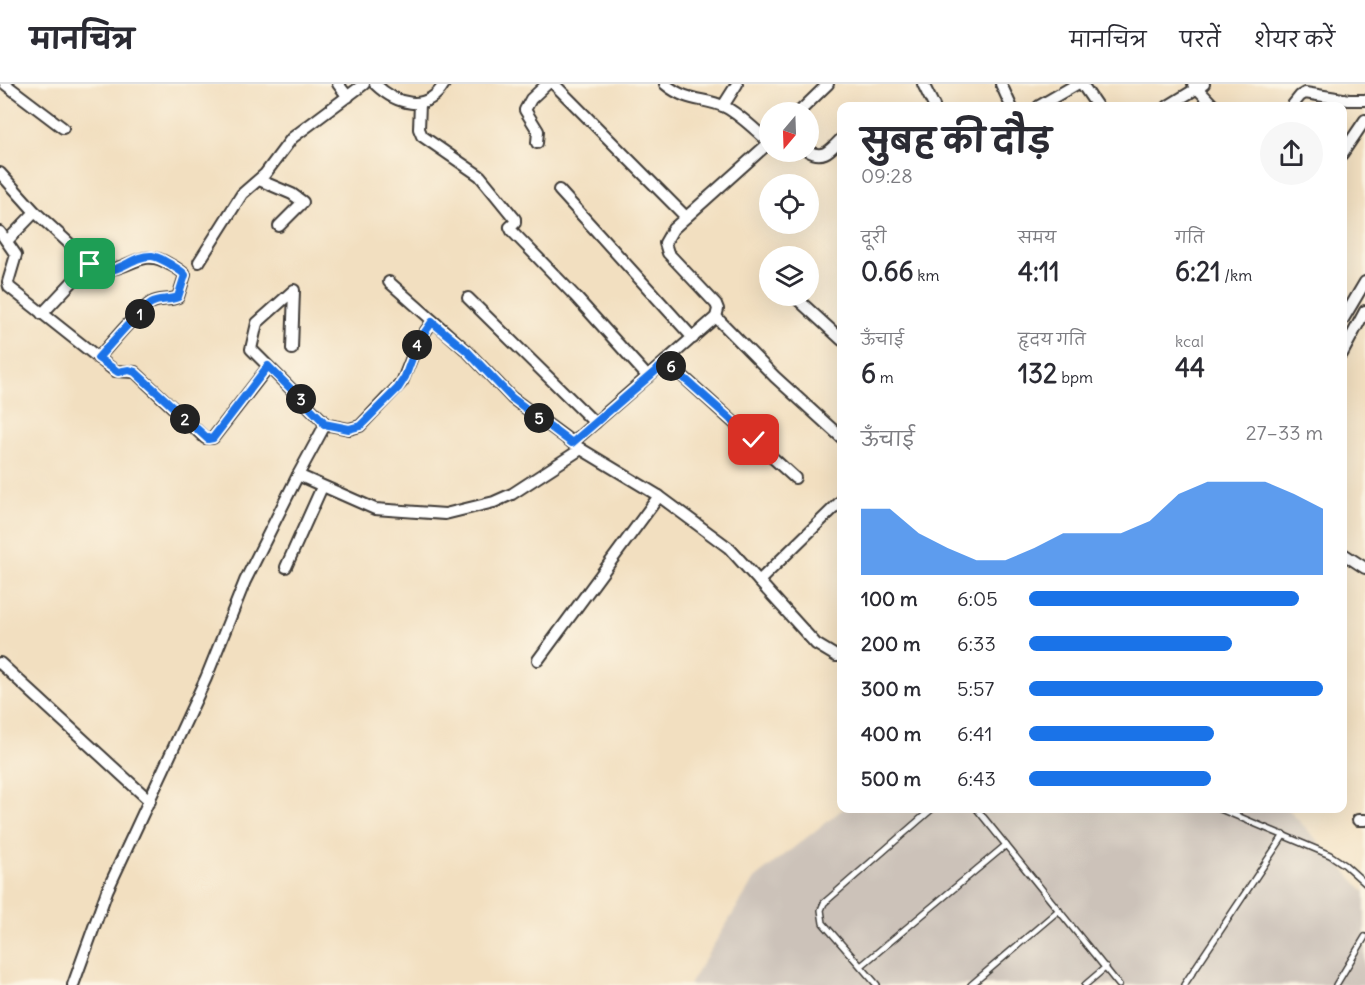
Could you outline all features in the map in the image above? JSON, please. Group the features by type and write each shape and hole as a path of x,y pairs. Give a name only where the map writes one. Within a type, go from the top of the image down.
{"street":[{"path":"5,84 63,128"},
{"path":"338,84 348,97"},
{"path":"199,262 242,194 259,180 300,130 364,84"},
{"path":"375,84 393,99 420,103 435,95 444,84"},
{"path":"537,143 538,131 525,110 531,99 547,84"},
{"path":"554,84 686,217"},
{"path":"723,106 736,84"},
{"path":"809,102 828,84"},
{"path":"923,84 932,102"},
{"path":"1001,84 1009,102"},
{"path":"1046,102 1077,84"},
{"path":"1082,84 1094,102"},
{"path":"1174,102 1198,85 1212,102"},
{"path":"670,86 690,99 723,106 759,134"},
{"path":"1295,102 1305,93 1349,100 1365,99"},
{"path":"420,103 419,129 422,136 470,168 486,183 515,219 515,223 510,227 512,231 648,377"},
{"path":"1347,147 1365,120"},
{"path":"819,155 824,154 837,142"},
{"path":"298,475 375,509 445,514 494,502 512,494 576,446 595,423 716,317 718,309 716,304 665,248 667,236 759,151"},
{"path":"0,173 35,212 90,264 105,270 115,270 152,256 185,275 178,297 160,299 148,305 98,358"},
{"path":"259,180 292,194 303,202 279,226"},
{"path":"558,190 693,338"},
{"path":"35,212 4,237 16,255 8,282 9,287 118,372 129,370 135,372 208,439 213,438 268,366"},
{"path":"42,314 90,264"},
{"path":"389,282 467,351 512,398 576,446 659,496 729,548 816,644 837,656"},
{"path":"1347,313 1365,282"},
{"path":"292,349 294,290 256,323 251,349 324,424 349,429 360,426 398,388 405,377 418,342 432,322"},
{"path":"468,298 595,423"},
{"path":"805,306 837,335"},
{"path":"1347,345 1365,311"},
{"path":"716,317 775,377 837,433"},
{"path":"666,362 795,478"},
{"path":"73,985 107,891 206,678 245,581 324,424"},
{"path":"286,567 322,487"},
{"path":"538,660 659,496"},
{"path":"759,581 837,505"},
{"path":"1347,556 1365,568"},
{"path":"0,663 150,801"}],"lane":[{"path":"877,985 823,923 821,910 824,903 927,813"},
{"path":"980,813 1119,985"},
{"path":"1230,813 1330,855 1365,883"},
{"path":"1184,985 1284,835"},
{"path":"861,966 1006,846"},
{"path":"971,985 1059,910"},
{"path":"1338,984 1365,937"},
{"path":"1085,985 1106,967"}],"shaded area":[{"path":"838,813 1292,813 1365,892 1365,985 689,985 755,878"}],"route":[{"path":"90,264 96,268 115,270 152,256 185,275 178,297 160,299 148,305 98,358 114,371 120,373 132,370 135,372 208,439 213,438 268,366 324,424 349,429 360,426 398,388 405,377 418,342 432,322 467,351 512,398 572,443 666,362 754,440"}]}
